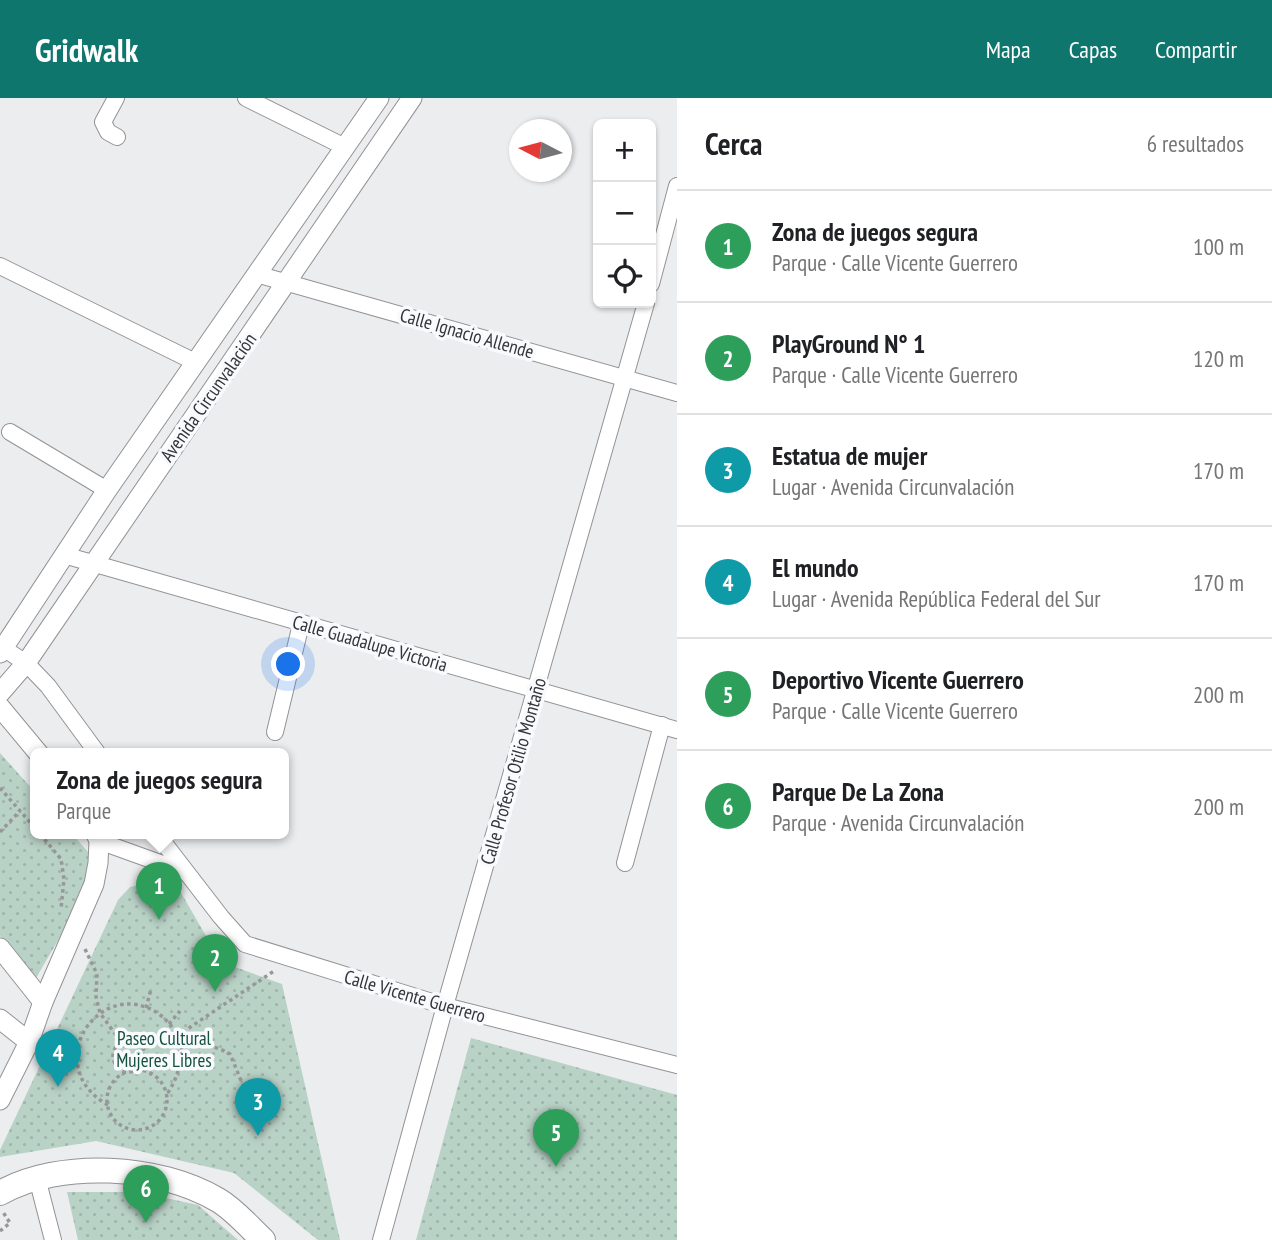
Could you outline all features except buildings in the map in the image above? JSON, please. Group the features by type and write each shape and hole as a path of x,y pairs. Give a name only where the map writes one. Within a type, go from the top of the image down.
{"main road":[{"path":"0,1193 37,1178 94,1170 167,1179 221,1202 263,1240"}],"street":[{"path":"116,98 103,122 108,132 117,137"},
{"path":"246,98 345,147"},
{"name":"Avenida Circunvalación","path":"2,651 107,490 379,98"},
{"name":"Avenida Circunvalación","path":"0,693 26,663 412,98"},
{"path":"656,265 677,186"},
{"path":"0,266 195,362"},
{"name":"Calle Ignacio Allende","path":"256,274 677,393"},
{"name":"Calle Profesor Otilio Montaño","path":"381,1240 445,1006 645,308"},
{"path":"159,417 184,430"},
{"path":"10,432 107,490"},
{"name":"Calle Guadalupe Victoria","path":"64,555 669,728"},
{"path":"275,732 301,624"},
{"path":"2,651 26,663 48,686 94,748"},
{"path":"0,708 34,748"},
{"path":"625,863 669,728"},
{"path":"0,1100 29,1042 43,1002 94,884 97,839"},
{"path":"100,839 185,872"},
{"name":"Calle Vicente Guerrero","path":"161,839 245,944 445,1006 677,1065"},
{"path":"0,948 43,1002"},
{"path":"0,1019 29,1042"},
{"path":"37,1178 52,1240"}],"path":[{"path":"0,788 30,822"},
{"path":"0,832 20,811"},
{"path":"44,839 61,859 64,879 60,918"},
{"path":"82,947 86,949 97,974 96,997 100,1013 121,1042"},
{"path":"177,1036 291,960"},
{"path":"146,1007 151,989"},
{"path":"119,1005 146,1007 158,1013 177,1036 180,1068 167,1094 162,1118 146,1129 128,1129 119,1124 107,1105 85,1085 77,1056 81,1036 92,1019 100,1013 119,1005"},
{"path":"169,1024 180,1011"},
{"path":"121,1042 131,1041 143,1050 144,1061 137,1070"},
{"path":"121,1042 113,1056 116,1066 125,1073"},
{"path":"180,1048 199,1044 230,1054 254,1114"},
{"path":"107,1105 110,1088 116,1080 125,1073 137,1070 152,1074 160,1081 167,1094"},
{"path":"0,1231 10,1223"}],"green space":[{"path":"0,753 30,786 30,839 77,839 91,855 77,904 35,980 0,936"},
{"name":"Paseo Cultural Mujeres Libres","path":"153,882 180,891 221,962 282,984 340,1240 318,1240 234,1173 96,1141 0,1157 0,1150 118,900 130,887"},
{"path":"471,1038 677,1095 677,1240 416,1240"},
{"path":"67,1192 138,1192 198,1205 238,1240 78,1240"}],"place":[{"name":"Zona de juegos segura","path":"159,920"},
{"name":"PlayGround N° 1","path":"215,992"},
{"name":"El mundo","path":"58,1087"},
{"name":"Estatua de mujer","path":"258,1136"},
{"name":"Deportivo Vicente Guerrero","path":"556,1167"},
{"name":"Parque De La Zona","path":"146,1223"}]}
